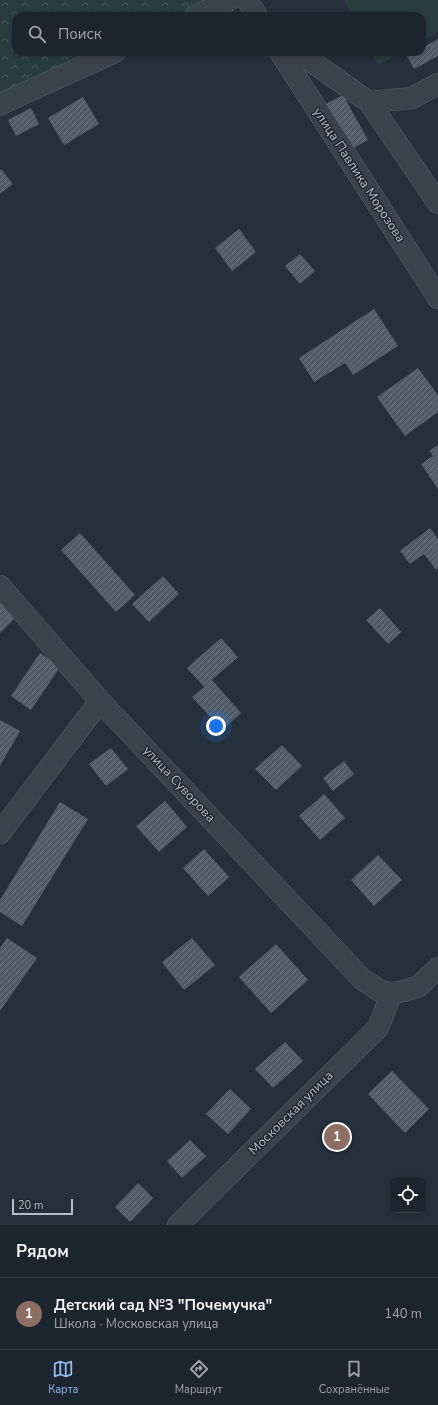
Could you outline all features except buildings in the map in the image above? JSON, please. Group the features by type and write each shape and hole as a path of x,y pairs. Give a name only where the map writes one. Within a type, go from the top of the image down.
{"street":[{"path":"204,12 230,0"},
{"path":"247,0 254,12"},
{"path":"0,105 106,56"},
{"name":"улица Павлика Морозова","path":"283,56 438,298"},
{"path":"304,56 369,102 438,204"},
{"path":"369,102 412,98 438,84"},
{"name":"улица Суворова","path":"0,586 100,701 362,979 380,991 392,993"},
{"path":"0,833 100,701"},
{"path":"392,993 404,992 419,986 438,968"},
{"name":"Московская улица","path":"178,1225 378,1028 392,993"}],"green space":[{"path":"0,0 230,0 204,12 12,12 12,56 106,56 0,105"},
{"path":"344,0 438,0 438,32 426,39 426,12 350,12"},
{"path":"373,56 395,56 378,65"}],"place":[{"name":"Детский сад №3 \"Почемучка\"","path":"337,1137"}]}
